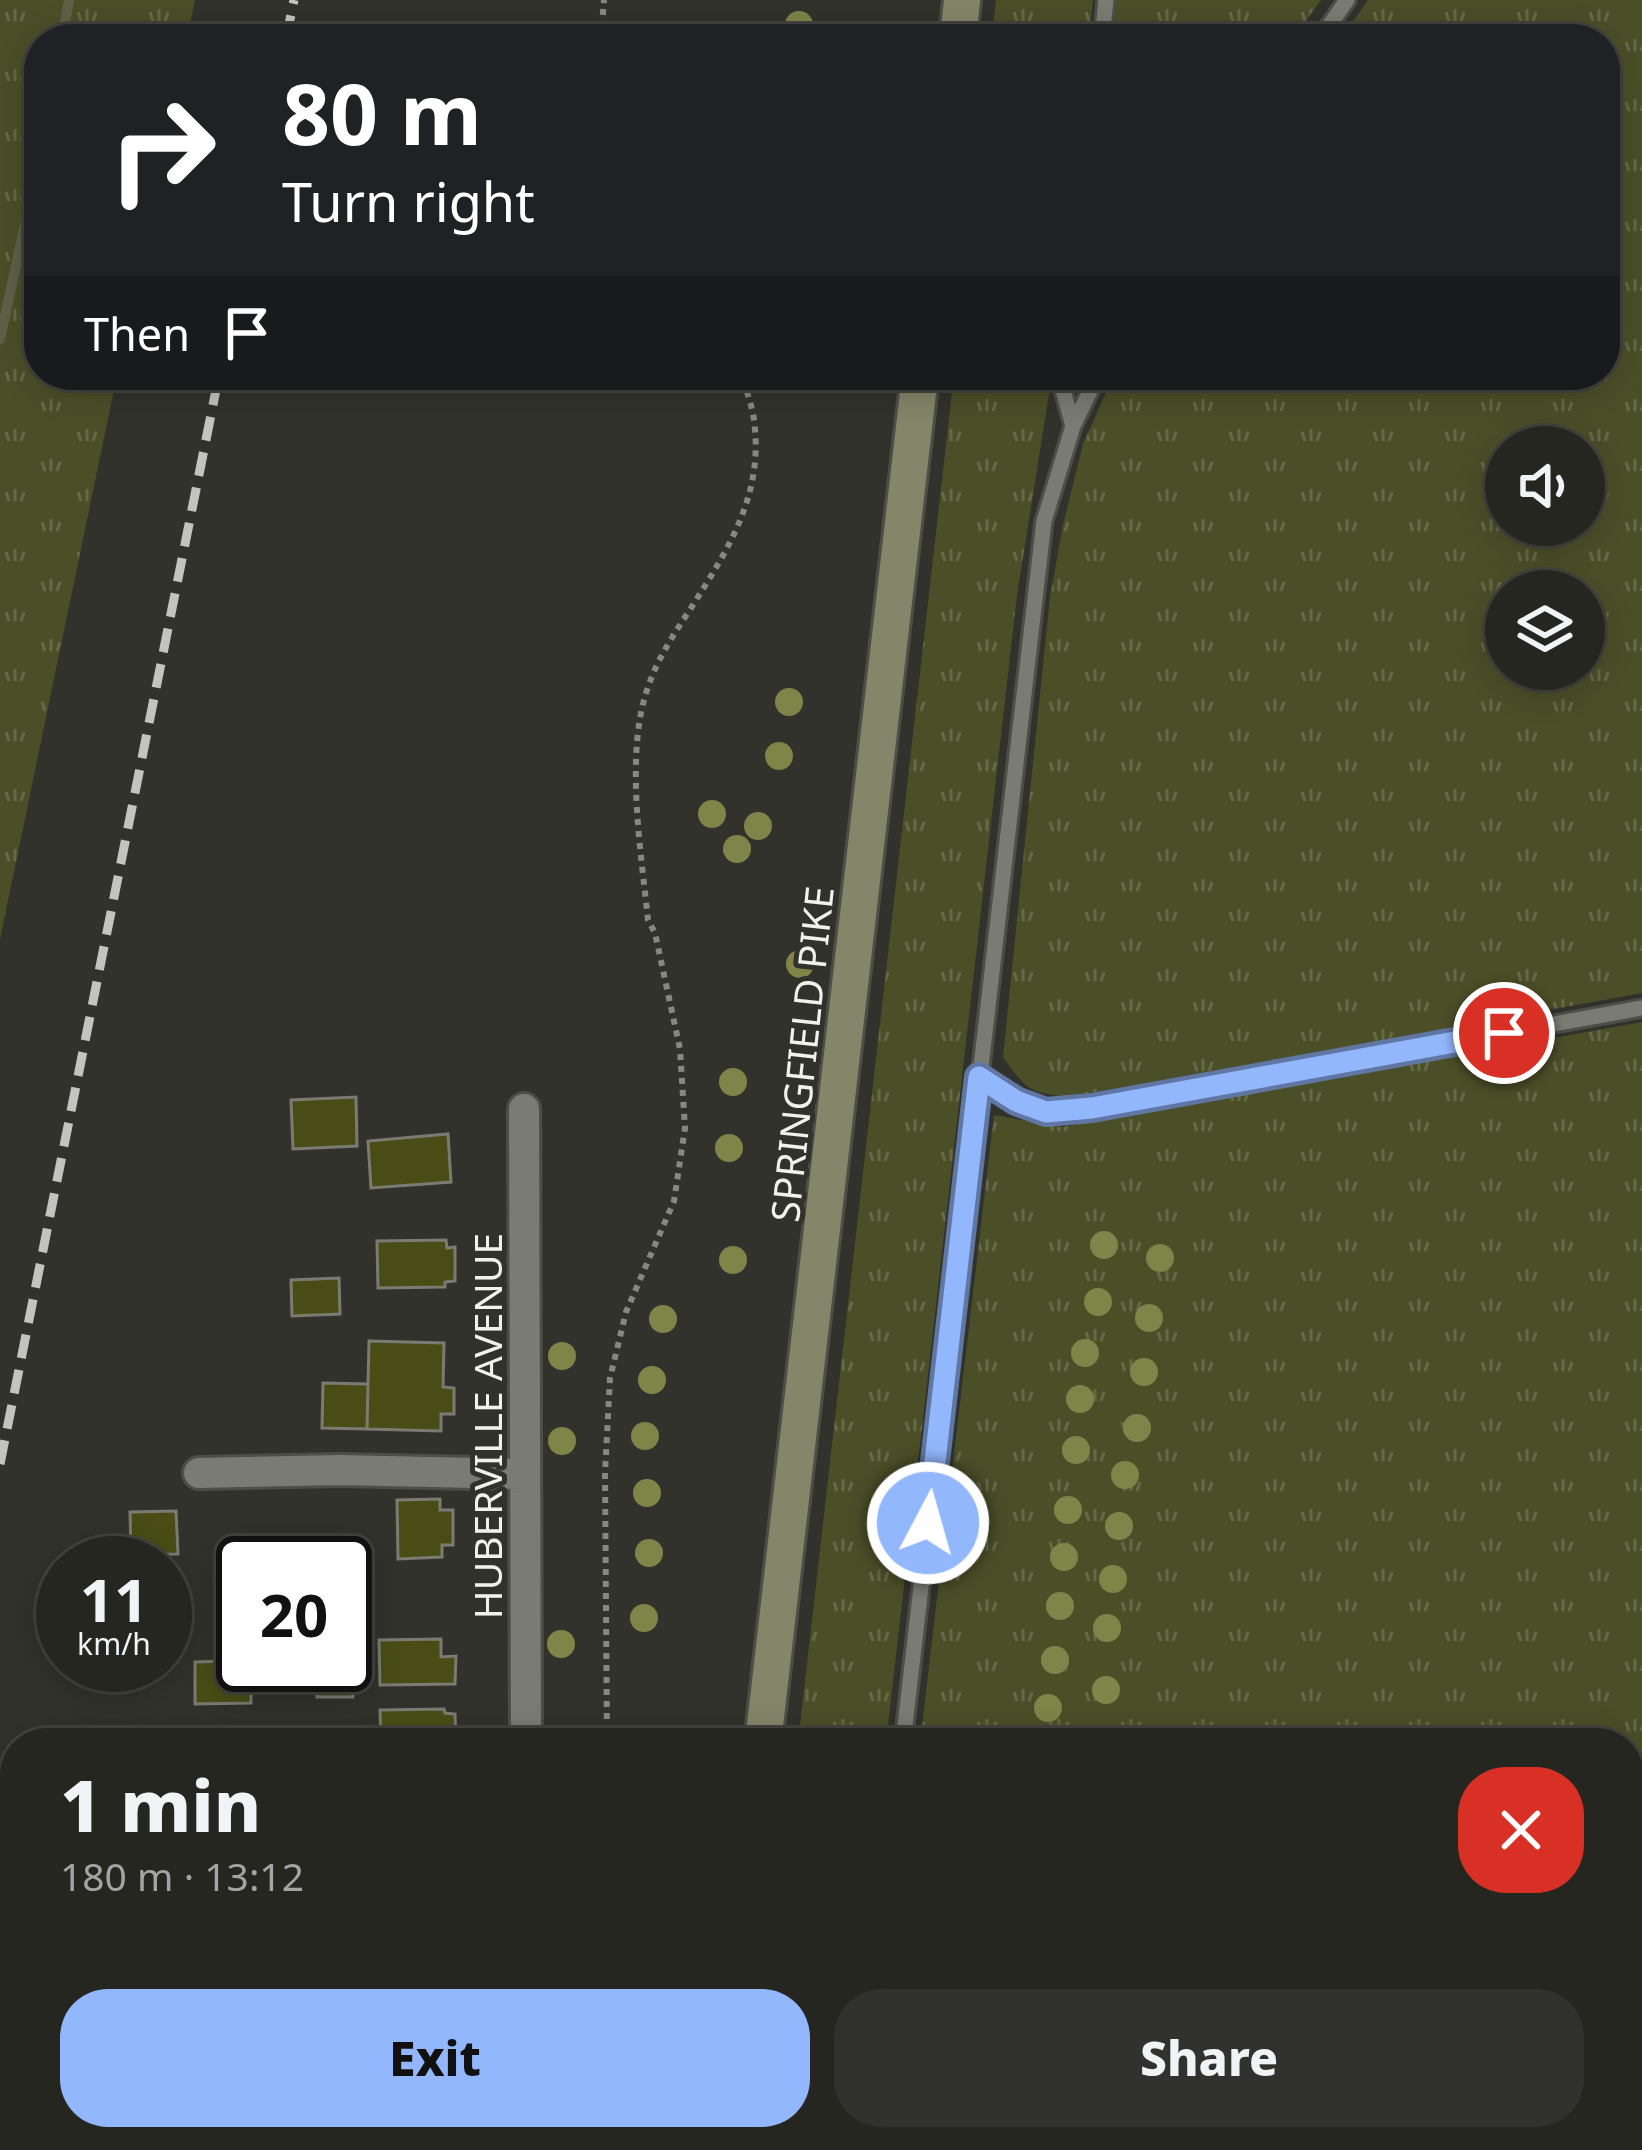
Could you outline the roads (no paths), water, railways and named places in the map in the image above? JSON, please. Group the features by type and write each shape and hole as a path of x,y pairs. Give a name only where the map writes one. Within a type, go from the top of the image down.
{"main road":[{"name":"SPRINGFIELD PIKE","path":"766,1728 918,390"}],"street":[{"name":"HUBERVILLE AVENUE","path":"524,1109 526,1728"},
{"path":"200,1473 525,1474"}],"lane":[{"path":"1063,390 1073,426"},
{"path":"906,1728 1044,521 1073,426 1091,390"},
{"path":"979,1077 1016,1101 1046,1112 1092,1108 1642,1008"}],"waterway":[{"path":"65,24 69,0"},
{"path":"0,339 24,229"}],"railway":[{"path":"289,24 294,0"},
{"path":"0,1464 216,390"}]}
